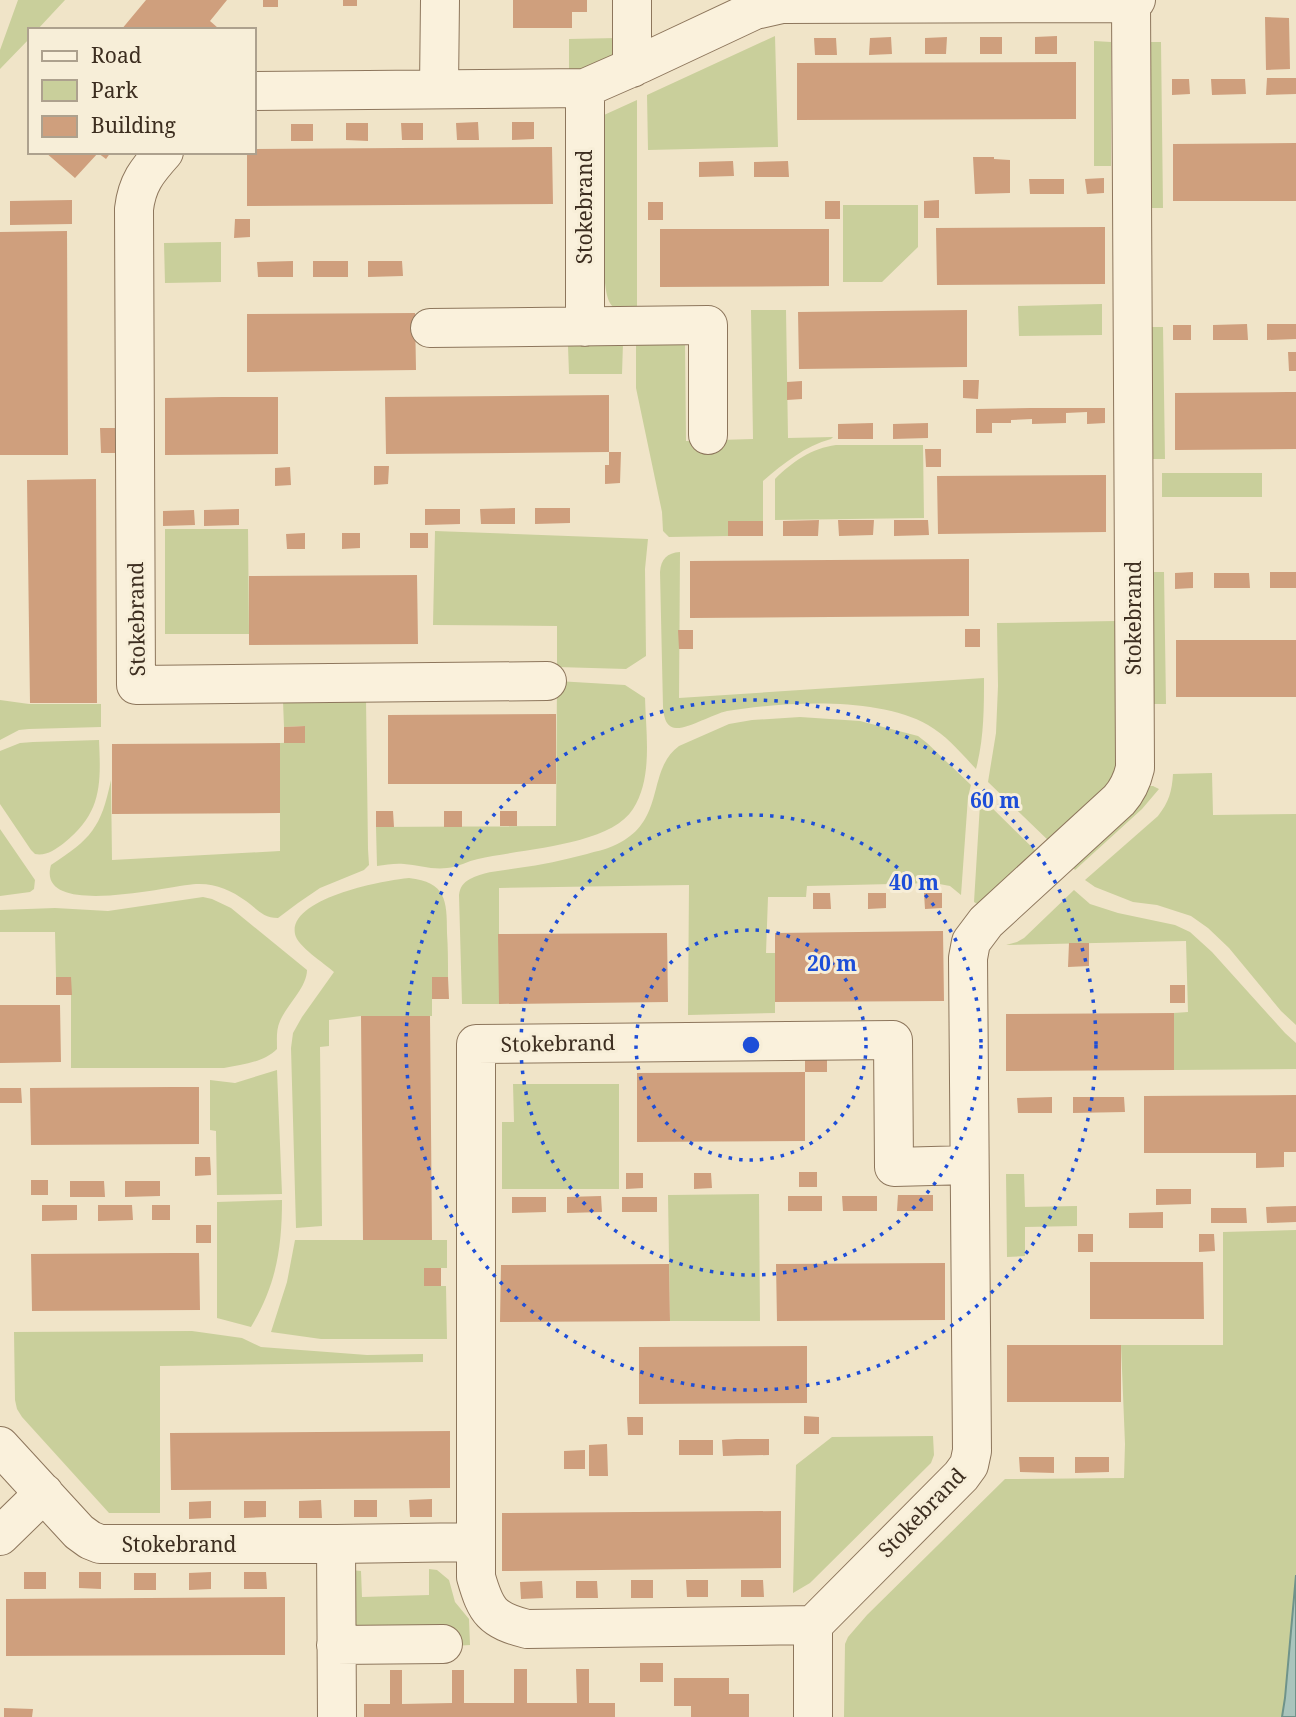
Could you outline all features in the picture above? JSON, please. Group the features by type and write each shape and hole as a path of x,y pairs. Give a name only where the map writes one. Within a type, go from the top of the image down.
{"street":[{"path":"439,88 440,0"},
{"path":"632,0 632,68"},
{"name":"Stokebrand","path":"256,91 585,88 755,10 782,2 1134,1 1135,768 1127,792 986,922 971,942 968,958 972,1451 969,1465 813,1625 527,1629 508,1624 492,1614 482,1598 476,1577 476,1044 893,1040 894,1167 969,1165"},
{"name":"Stokebrand","path":"585,88 585,327"},
{"name":"Stokebrand","path":"162,154 147,171 139,187 134,209 135,685 547,681"},
{"path":"430,328 708,325 708,435"},
{"name":"Stokebrand","path":"0,1446 79,1532 100,1544 476,1542"},
{"path":"0,1536 44,1493"},
{"path":"336,1544 337,1717"},
{"path":"813,1625 813,1717"},
{"path":"336,1645 443,1644"}],"green space":[{"path":"18,0 65,0 39,28 28,28 28,40 0,69 0,50"},
{"path":"775,36 778,147 648,150 647,95"},
{"path":"617,38 617,57 569,71 569,39"},
{"path":"1094,41 1111,42 1111,166 1094,166"},
{"path":"1145,42 1161,42 1163,208 1147,208"},
{"path":"637,100 637,316 613,307 606,292 604,115"},
{"path":"843,205 918,205 918,247 882,282 843,282"},
{"path":"221,242 221,282 165,283 164,243"},
{"path":"1102,304 1102,335 1019,336 1018,306"},
{"path":"751,310 786,310 788,438 833,437 795,456 763,481 763,521 729,521 728,536 669,537 663,531 662,512 636,388 636,343 685,343 686,441 753,439"},
{"path":"1147,327 1163,327 1165,459 1148,459"},
{"path":"577,343 623,343 622,374 569,374 568,346"},
{"path":"836,445 923,445 924,518 775,520 775,479 803,457"},
{"path":"1162,473 1262,473 1262,497 1162,497"},
{"path":"165,529 248,529 249,634 165,634"},
{"path":"435,531 648,539 645,569 646,656 626,669 557,667 557,626 433,625"},
{"path":"680,552 679,698 984,678 984,713 976,769 948,740 928,725 883,709 857,705 775,705 727,711 681,728 669,726 663,707 660,572 666,558"},
{"path":"1149,572 1164,572 1166,704 1149,704"},
{"path":"1115,621 1115,775 1109,788 1052,844 988,782 996,733 997,623"},
{"path":"557,681 625,685 645,698 646,770 633,809 605,831 562,844 478,859 451,867 401,864 377,866 376,827 556,826"},
{"path":"366,699 369,865 364,870 320,888 278,918 264,915 235,894 210,885 196,884 135,893 84,895 64,891 52,882 51,865 76,848 92,831 103,810 111,780 112,860 280,851 280,743 305,742 305,726 284,727 283,701"},
{"path":"0,700 29,704 101,704 101,727 19,730 0,740"},
{"path":"800,717 860,721 918,736 971,785 961,895 950,886 934,883 807,886 806,897 768,897 766,953 775,953 775,1013 688,1015 689,885 499,888 499,1004 462,1004 459,895 465,882 488,873 607,849 630,836 642,824 649,811 662,769 679,746 729,724"},
{"path":"99,740 99,784 86,820 64,843 50,852 35,854 0,804 0,751 20,743"},
{"path":"1212,773 1213,815 1296,814 1296,1025 1281,1011 1229,948 1191,916 1157,905 1133,902 1095,887 1085,880 1158,816 1169,796 1173,774"},
{"path":"1148,786 1159,789 1142,809 1075,870 1068,862"},
{"path":"983,799 1041,856 984,908 974,902 980,804"},
{"path":"0,829 35,880 34,889 30,892 0,896"},
{"path":"409,878 421,880 437,888 445,902 448,977 432,978 432,1016 361,1016 329,1020 329,1046 320,1047 322,1226 296,1228 291,1048 293,1033 334,972 297,939 297,921 306,910 340,893"},
{"path":"1074,890 1090,904 1175,925 1190,932 1296,1043 1296,1069 1174,1070 1174,1013 1188,1012 1186,941 1006,945 1024,938"},
{"path":"203,897 231,908 307,970 304,983 280,1021 277,1049 259,1060 224,1068 71,1068 71,978 56,977 55,932 0,932 0,910 55,908 108,911"},
{"path":"277,1070 282,1194 217,1195 216,1131 210,1130 210,1080 235,1083"},
{"path":"513,1084 619,1084 619,1189 502,1189 502,1122 514,1122"},
{"path":"1006,1174 1024,1174 1025,1207 1077,1206 1077,1226 1025,1227 1025,1256 1007,1257"},
{"path":"759,1194 760,1321 670,1321 668,1195"},
{"path":"282,1200 279,1251 272,1281 260,1311 251,1327 217,1318 217,1202"},
{"path":"1296,1230 1296,1575 1282,1717 844,1717 845,1644 867,1615 1005,1479 1124,1478 1121,1345 1223,1345 1223,1232"},
{"path":"295,1240 447,1240 447,1268 424,1268 424,1286 446,1286 447,1339 321,1339 271,1332 287,1282"},
{"path":"192,1331 242,1338 261,1347 367,1355 423,1354 423,1362 160,1366 160,1513 109,1513 17,1409 14,1332"},
{"path":"933,1436 934,1455 931,1463 810,1583 793,1593 796,1465 832,1437"},
{"path":"429,1569 437,1570 449,1580 455,1602 469,1619 470,1645 454,1646 361,1631 353,1623 351,1570 361,1571 362,1597 429,1595"}],"water":[{"path":"1296,1575 1296,1717 1282,1717 1285,1698"}],"building":[{"path":"146,0 227,0 210,21 218,28 123,28"},
{"path":"263,0 278,0 278,7 263,7"},
{"path":"343,0 357,0 357,6 343,6"},
{"path":"513,0 587,0 587,12 572,12 572,28 513,28"},
{"path":"1265,17 1289,18 1290,69 1266,70"},
{"path":"1057,36 1057,54 1035,54 1035,37"},
{"path":"891,37 892,54 869,55 870,38"},
{"path":"947,37 946,54 925,54 925,38"},
{"path":"980,37 1002,37 1002,54 980,54"},
{"path":"814,38 836,38 837,55 815,55"},
{"path":"1076,62 1076,119 797,120 797,63"},
{"path":"1267,78 1296,78 1296,94 1266,95"},
{"path":"1172,79 1189,79 1190,94 1172,95"},
{"path":"1211,79 1245,79 1246,94 1212,95"},
{"path":"478,122 479,140 457,140 456,123"},
{"path":"512,122 534,122 534,139 512,140"},
{"path":"346,123 368,123 368,141 346,140"},
{"path":"401,123 423,123 423,140 402,140"},
{"path":"291,124 313,124 313,141 291,141"},
{"path":"1296,143 1296,201 1173,201 1173,144"},
{"path":"552,147 553,204 247,206 247,154 256,154 256,149"},
{"path":"47,154 97,154 75,178"},
{"path":"973,157 1010,160 1010,193 975,194"},
{"path":"733,161 734,176 699,177 699,162"},
{"path":"788,161 789,177 754,177 754,162"},
{"path":"1104,178 1104,193 1087,194 1085,179"},
{"path":"1029,179 1064,179 1064,194 1030,194"},
{"path":"72,200 72,224 10,225 10,201"},
{"path":"939,200 939,218 924,218 924,201"},
{"path":"825,201 840,201 840,219 825,219"},
{"path":"648,202 663,202 663,220 648,220"},
{"path":"235,219 250,219 250,237 234,238"},
{"path":"1105,227 1105,284 937,285 936,228"},
{"path":"660,229 829,229 829,286 660,287"},
{"path":"67,231 68,455 0,455 0,232"},
{"path":"293,261 293,277 258,277 257,262"},
{"path":"313,261 348,261 348,277 313,277"},
{"path":"368,261 402,261 403,276 368,277"},
{"path":"967,310 967,367 799,369 798,312"},
{"path":"415,313 416,370 247,372 247,314"},
{"path":"1247,324 1248,340 1213,340 1213,325"},
{"path":"1267,324 1296,324 1296,339 1267,340"},
{"path":"1173,325 1191,325 1191,340 1173,340"},
{"path":"1288,352 1296,352 1296,371 1289,371"},
{"path":"963,380 979,380 978,399 963,398"},
{"path":"802,381 802,399 787,400 787,382"},
{"path":"1296,392 1296,449 1175,450 1175,393"},
{"path":"609,395 609,452 386,454 385,397"},
{"path":"278,397 278,454 165,455 165,398"},
{"path":"1105,408 1105,423 1087,424 1087,412 1066,413 1066,423 1032,424 1032,419 1011,420 1011,423 992,423 992,433 976,433 976,409"},
{"path":"873,423 873,439 838,439 838,424"},
{"path":"928,423 928,438 893,439 893,424"},
{"path":"100,428 116,428 116,453 101,453"},
{"path":"925,449 941,449 941,467 926,467"},
{"path":"609,452 621,452 620,483 605,484 605,465 609,465"},
{"path":"374,466 389,466 388,484 374,485"},
{"path":"290,467 291,485 275,486 275,468"},
{"path":"1106,475 1106,532 938,534 937,476"},
{"path":"96,479 97,703 30,703 27,480"},
{"path":"515,508 515,524 481,524 480,509"},
{"path":"535,508 570,508 570,523 535,524"},
{"path":"239,509 239,525 204,526 204,510"},
{"path":"425,509 460,509 460,524 425,525"},
{"path":"194,510 195,525 163,526 163,511"},
{"path":"819,520 818,536 783,536 783,521"},
{"path":"838,520 874,520 873,535 839,536"},
{"path":"894,520 928,520 929,535 894,536"},
{"path":"728,521 763,521 763,536 728,536"},
{"path":"305,533 305,549 287,549 286,534"},
{"path":"342,533 360,533 360,548 342,549"},
{"path":"410,533 428,533 428,548 410,548"},
{"path":"969,559 969,616 690,618 690,561"},
{"path":"1193,572 1193,588 1175,589 1175,573"},
{"path":"1270,572 1296,572 1296,588 1270,588"},
{"path":"1214,573 1249,573 1250,588 1214,588"},
{"path":"417,575 418,644 249,645 249,576"},
{"path":"965,629 980,629 980,647 965,647"},
{"path":"678,630 693,630 693,649 679,649"},
{"path":"1176,640 1296,640 1296,697 1176,697"},
{"path":"556,714 556,784 388,784 388,715"},
{"path":"305,726 305,743 284,743 284,727"},
{"path":"280,743 280,813 112,814 112,744"},
{"path":"376,811 393,811 394,827 376,827"},
{"path":"444,811 462,811 462,827 444,827"},
{"path":"500,811 517,811 517,826 500,826"},
{"path":"813,893 830,893 831,909 813,909"},
{"path":"868,893 886,893 886,908 868,909"},
{"path":"924,893 942,893 942,908 925,909"},
{"path":"943,931 944,1001 775,1002 775,933"},
{"path":"667,933 668,1002 499,1004 498,934"},
{"path":"1069,943 1089,943 1089,966 1068,967"},
{"path":"56,977 71,977 72,995 56,995"},
{"path":"432,977 448,977 449,999 432,999"},
{"path":"1170,985 1185,985 1185,1003 1170,1003"},
{"path":"0,1005 60,1005 61,1062 0,1063"},
{"path":"1174,1013 1174,1070 1006,1071 1006,1014"},
{"path":"361,1016 430,1016 432,1240 363,1240"},
{"path":"827,1055 827,1072 805,1072 805,1059"},
{"path":"805,1072 805,1141 637,1142 637,1073"},
{"path":"199,1087 199,1144 31,1145 30,1088"},
{"path":"0,1088 21,1088 22,1103 0,1103"},
{"path":"1296,1095 1296,1152 1284,1152 1284,1167 1256,1168 1256,1153 1144,1153 1144,1096"},
{"path":"1052,1097 1052,1113 1018,1113 1017,1098"},
{"path":"1073,1097 1124,1097 1125,1112 1073,1113"},
{"path":"195,1157 210,1157 211,1175 195,1176"},
{"path":"799,1172 817,1172 817,1187 799,1187"},
{"path":"626,1173 643,1173 643,1188 626,1189"},
{"path":"694,1173 711,1173 712,1188 694,1189"},
{"path":"31,1180 48,1180 48,1195 31,1195"},
{"path":"70,1181 104,1181 105,1197 70,1197"},
{"path":"125,1181 160,1181 160,1196 125,1197"},
{"path":"1156,1189 1191,1189 1191,1204 1156,1205"},
{"path":"898,1195 933,1195 933,1211 897,1211"},
{"path":"601,1196 602,1212 567,1213 567,1197"},
{"path":"788,1196 822,1196 822,1211 788,1211"},
{"path":"842,1196 877,1196 877,1211 843,1211"},
{"path":"512,1197 546,1197 546,1212 512,1213"},
{"path":"622,1197 657,1197 657,1212 622,1212"},
{"path":"42,1205 77,1205 77,1220 42,1221"},
{"path":"98,1205 132,1205 133,1220 98,1221"},
{"path":"152,1205 170,1205 170,1220 152,1220"},
{"path":"1296,1206 1296,1222 1267,1223 1266,1207"},
{"path":"1211,1208 1246,1208 1247,1223 1211,1223"},
{"path":"1163,1212 1163,1228 1129,1228 1129,1213"},
{"path":"196,1225 211,1225 211,1243 196,1243"},
{"path":"1078,1234 1093,1234 1093,1252 1078,1252"},
{"path":"1199,1234 1214,1234 1215,1251 1199,1252"},
{"path":"199,1253 200,1310 32,1311 31,1254"},
{"path":"1090,1262 1203,1262 1204,1319 1090,1319"},
{"path":"945,1263 945,1320 777,1321 776,1264"},
{"path":"669,1264 670,1321 500,1322 501,1265"},
{"path":"424,1268 441,1268 441,1286 424,1286"},
{"path":"1007,1345 1121,1345 1121,1402 1007,1402"},
{"path":"807,1346 807,1403 639,1404 639,1347"},
{"path":"804,1416 819,1417 819,1434 804,1434"},
{"path":"627,1417 643,1417 643,1435 628,1435"},
{"path":"450,1431 450,1488 171,1490 170,1433"},
{"path":"769,1439 769,1455 723,1456 722,1440"},
{"path":"679,1440 713,1440 713,1455 679,1455"},
{"path":"607,1444 608,1476 589,1476 589,1445"},
{"path":"585,1450 585,1469 564,1469 564,1451"},
{"path":"1019,1457 1054,1457 1054,1473 1020,1472"},
{"path":"1075,1457 1109,1457 1109,1472 1075,1473"},
{"path":"432,1499 432,1517 410,1517 409,1500"},
{"path":"321,1500 322,1518 299,1518 299,1501"},
{"path":"354,1500 377,1500 377,1517 354,1517"},
{"path":"211,1501 211,1518 189,1519 189,1502"},
{"path":"244,1501 266,1501 266,1517 244,1518"},
{"path":"781,1511 781,1568 502,1571 502,1513"},
{"path":"24,1572 46,1572 46,1589 24,1589"},
{"path":"79,1572 101,1572 101,1589 79,1588"},
{"path":"211,1572 211,1589 189,1590 189,1573"},
{"path":"244,1572 266,1572 267,1589 244,1589"},
{"path":"134,1573 156,1573 156,1590 134,1590"},
{"path":"631,1580 653,1580 653,1598 631,1598"},
{"path":"686,1580 708,1580 708,1597 687,1597"},
{"path":"741,1580 763,1580 764,1597 741,1597"},
{"path":"542,1581 543,1598 521,1599 520,1582"},
{"path":"576,1581 597,1581 598,1598 576,1598"},
{"path":"285,1597 285,1655 6,1656 6,1599"},
{"path":"640,1663 663,1663 663,1682 640,1682"},
{"path":"514,1669 527,1669 527,1703 577,1703 576,1669 589,1669 589,1703 615,1703 615,1717 364,1717 364,1704 390,1704 390,1670 402,1670 402,1704 452,1703 452,1670 464,1670 464,1703 514,1703"},
{"path":"674,1678 729,1678 729,1694 749,1694 749,1717 691,1717 691,1706 674,1706"},
{"path":"4,1708 33,1709 32,1717 4,1717"}]}
